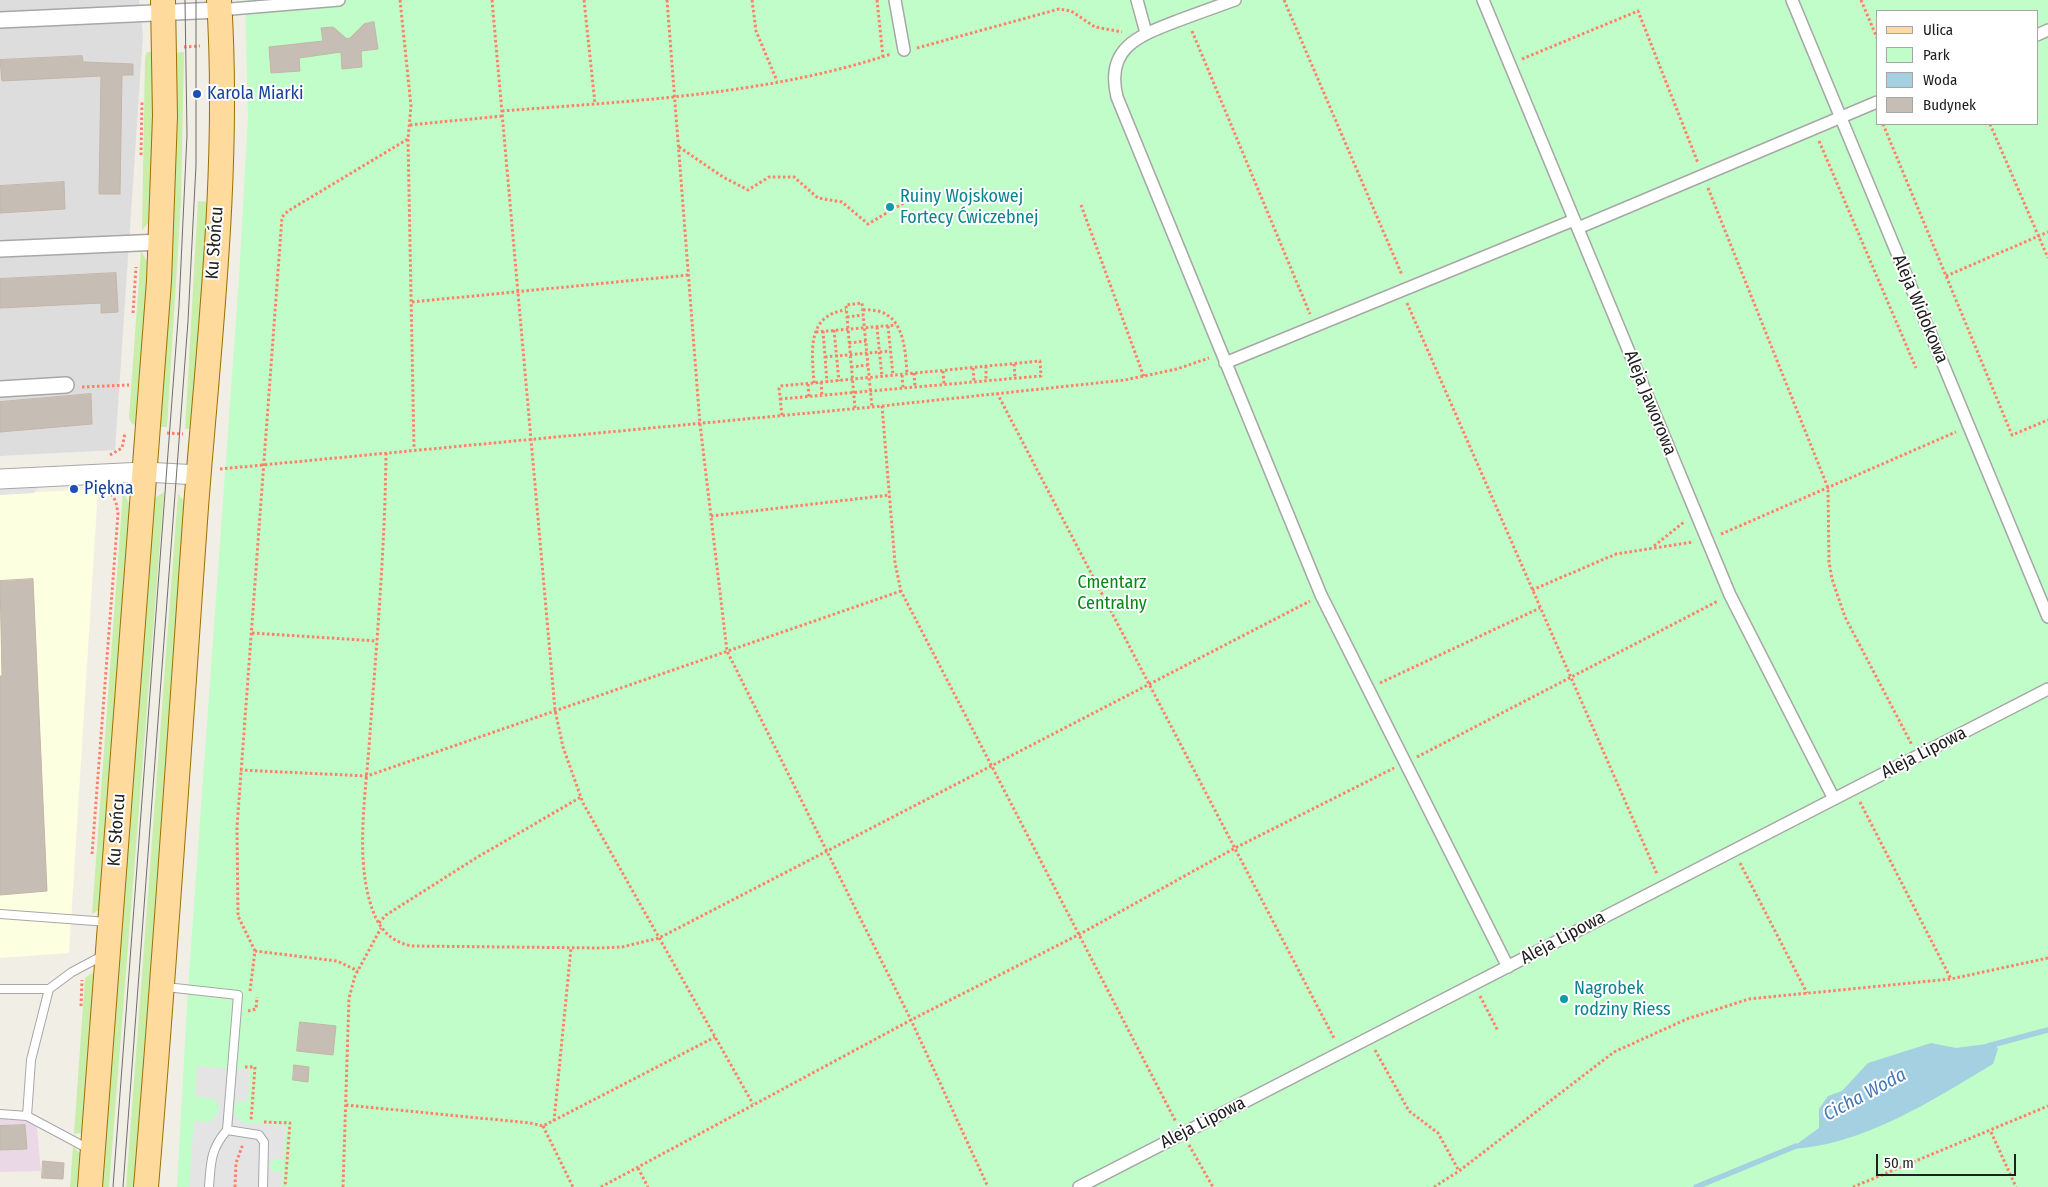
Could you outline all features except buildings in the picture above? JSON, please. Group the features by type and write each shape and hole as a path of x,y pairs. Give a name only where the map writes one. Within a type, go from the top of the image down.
{"main road":[{"name":"Ku Słońcu","path":"146,1187 218,212 219,5"},
{"name":"Ku Słońcu","path":"90,1187 161,242 164,7"}],"street":[{"path":"0,20 164,7 219,5 246,9 339,0"},
{"path":"895,0 904,50"},
{"path":"1136,0 1144,34"},
{"path":"1235,0 1144,34 1125,49 1116,65 1114,76 1117,97 1322,595 1508,967"},
{"name":"Aleja Jaworowa","path":"1484,0 1730,595 1834,799"},
{"name":"Aleja Widokowa","path":"1792,0 2048,617"},
{"path":"1223,358 1314,326 1405,289 1703,175 1876,102"},
{"path":"0,249 161,242"},
{"path":"0,389 66,385"},
{"path":"0,479 144,472 199,475"},
{"name":"Aleja Lipowa","path":"1079,1187 2048,689"}],"lane":[{"path":"0,914 110,922"},
{"path":"0,989 49,989 72,972 108,952"},
{"path":"162,987 238,995 227,1130 212,1152 209,1187"},
{"path":"27,1116 31,1060 49,989"},
{"path":"0,1114 27,1116 85,1147 92,1156"},
{"path":"227,1130 259,1135 264,1142 263,1187"}],"path":[{"path":"400,0 411,106 408,139 414,449"},
{"path":"492,0 555,710 563,747 581,797 753,1104"},
{"path":"584,0 595,104"},
{"path":"667,0 700,424 727,651 911,1020 988,1187"},
{"path":"752,0 756,31 777,81"},
{"path":"877,0 883,57"},
{"path":"1284,0 1532,590 1662,886"},
{"path":"1861,0 1876,36"},
{"path":"502,111 674,97 832,72 904,50 1059,9 1072,10 1101,29 1144,34"},
{"path":"1510,64 1638,11 1828,488 1827,545 1832,579 1837,597 1845,618 1918,756"},
{"path":"1186,18 1314,326"},
{"path":"179,47 206,46"},
{"path":"140,156 142,91"},
{"path":"410,125 502,116"},
{"path":"1883,125 2012,435 2048,420"},
{"path":"1990,125 2048,258"},
{"path":"1814,128 1916,368"},
{"path":"249,996 255,951 238,916 236,844 282,216 408,139"},
{"path":"678,146 724,177 748,190 769,177 794,177 818,198 842,202 868,224 912,198"},
{"path":"1081,205 1144,377"},
{"path":"1946,276 2048,232"},
{"path":"412,302 688,275"},
{"path":"855,408 846,305 862,303 872,407"},
{"path":"814,383 812,354 816,332 825,317 833,312 846,310"},
{"path":"863,310 879,310 886,313 896,325 905,351 907,374"},
{"path":"847,316 863,315"},
{"path":"816,332 896,325"},
{"path":"888,326 893,375"},
{"path":"877,327 882,377"},
{"path":"834,330 839,381"},
{"path":"823,331 828,382"},
{"path":"849,343 866,341"},
{"path":"825,357 890,351"},
{"path":"199,475 208,470 264,466 414,449 700,424 997,394 1144,377 1223,358"},
{"path":"780,399 1041,376 1040,361 781,386 779,388 780,399 782,416"},
{"path":"1014,364 1015,378"},
{"path":"851,367 868,365"},
{"path":"986,366 986,380"},
{"path":"972,368 974,382"},
{"path":"943,371 944,384"},
{"path":"914,373 915,387"},
{"path":"902,375 903,388"},
{"path":"821,382 822,396"},
{"path":"808,384 809,397"},
{"path":"997,394 1341,1053"},
{"path":"882,406 895,563 901,590 1182,1134 1213,1187"},
{"path":"1532,590 1616,554 1654,546 1706,540 1969,427"},
{"path":"109,461 108,456 122,448 125,431 132,432"},
{"path":"163,433 187,434"},
{"path":"386,453 377,641 367,776 364,860 369,901 381,928 389,938 411,946 571,948 622,946 659,938 827,853 1322,595"},
{"path":"92,864 118,514 109,483"},
{"path":"711,516 890,495"},
{"path":"1654,546 1695,512"},
{"path":"240,770 367,776 901,590"},
{"path":"601,1187 911,1020 1080,934 1235,848 1571,678 1730,595"},
{"path":"1368,689 1540,608"},
{"path":"252,634 377,641"},
{"path":"1854,789 1951,979"},
{"path":"379,924 386,915 476,858 581,797"},
{"path":"1734,851 1807,993"},
{"path":"343,1187 349,998 358,971 381,928"},
{"path":"554,1122 571,948"},
{"path":"255,951 337,962 358,971"},
{"path":"1434,1187 1459,1171 1614,1052 1687,1019 1749,999 1951,979 2048,958"},
{"path":"81,1007 84,966"},
{"path":"1474,984 1498,1031"},
{"path":"236,1015 244,1015 248,1010 256,1009 257,997"},
{"path":"346,1105 530,1122 543,1126 554,1122 715,1037"},
{"path":"1368,1038 1409,1112 1438,1133 1459,1171"},
{"path":"234,1187 236,1163 250,1121 255,1067 240,1067"},
{"path":"1853,1187 1860,1186 1991,1132 2048,1106"},
{"path":"250,1121 290,1123 285,1187"},
{"path":"543,1126 574,1187"},
{"path":"1991,1132 2016,1187"},
{"path":"638,1167 648,1187"}],"shaded area":[{"path":"0,0 139,0 143,35 115,450 0,456"},
{"path":"40,485 34,493 0,495 0,487"},
{"path":"98,489 69,953 0,958 0,494"},
{"path":"197,1066 250,1070 248,1101 236,1102 233,1111 237,1118 244,1123 286,1125 283,1159 275,1159 269,1165 273,1172 282,1172 281,1187 189,1187 194,1121 209,1122 217,1115 219,1105 215,1099 195,1096"},
{"path":"36,1118 41,1171 0,1172 0,1119"}],"green space":[{"name":"Cmentarz Centralny","path":"245,0 2048,0 2048,1187 177,1187 188,988 239,278 248,117"},
{"path":"147,52 155,52 151,220 142,230 145,58"},
{"path":"184,52 181,201 167,427 156,427 173,53"},
{"path":"198,201 208,202 194,429 185,429"},
{"path":"141,251 149,265 139,426 132,424 129,418"},
{"path":"123,492 132,509 102,908 92,914"},
{"path":"164,492 109,1187 99,1187 150,508 155,498"},
{"path":"178,494 187,504 137,1187 126,1187"},
{"path":"92,973 96,974 85,1132 74,1134 85,978"},
{"path":"73,1146 83,1156 82,1187 70,1187"}],"water":[{"path":"1931,1043 1956,1048 1994,1043 1998,1049 1993,1064 1896,1119 1844,1140 1790,1149 1819,1128 1819,1109 1828,1096 1842,1091 1868,1063"}],"waterway":[{"name":"Cicha Woda","path":"1988,1046 2048,1030"},
{"name":"Cicha Woda","path":"1696,1187 1796,1146"}],"tram line":[{"path":"113,1187 179,306 187,135 185,0"},
{"path":"123,1187 188,321 196,165 196,0"}],"place":[{"name":"Karola Miarki","path":"197,94"},
{"name":"Ruiny Wojskowej Fortecy Ćwiczebnej","path":"890,207"},
{"name":"Piękna","path":"74,489"},
{"name":"Nagrobek rodziny Riess","path":"1564,999"}]}
